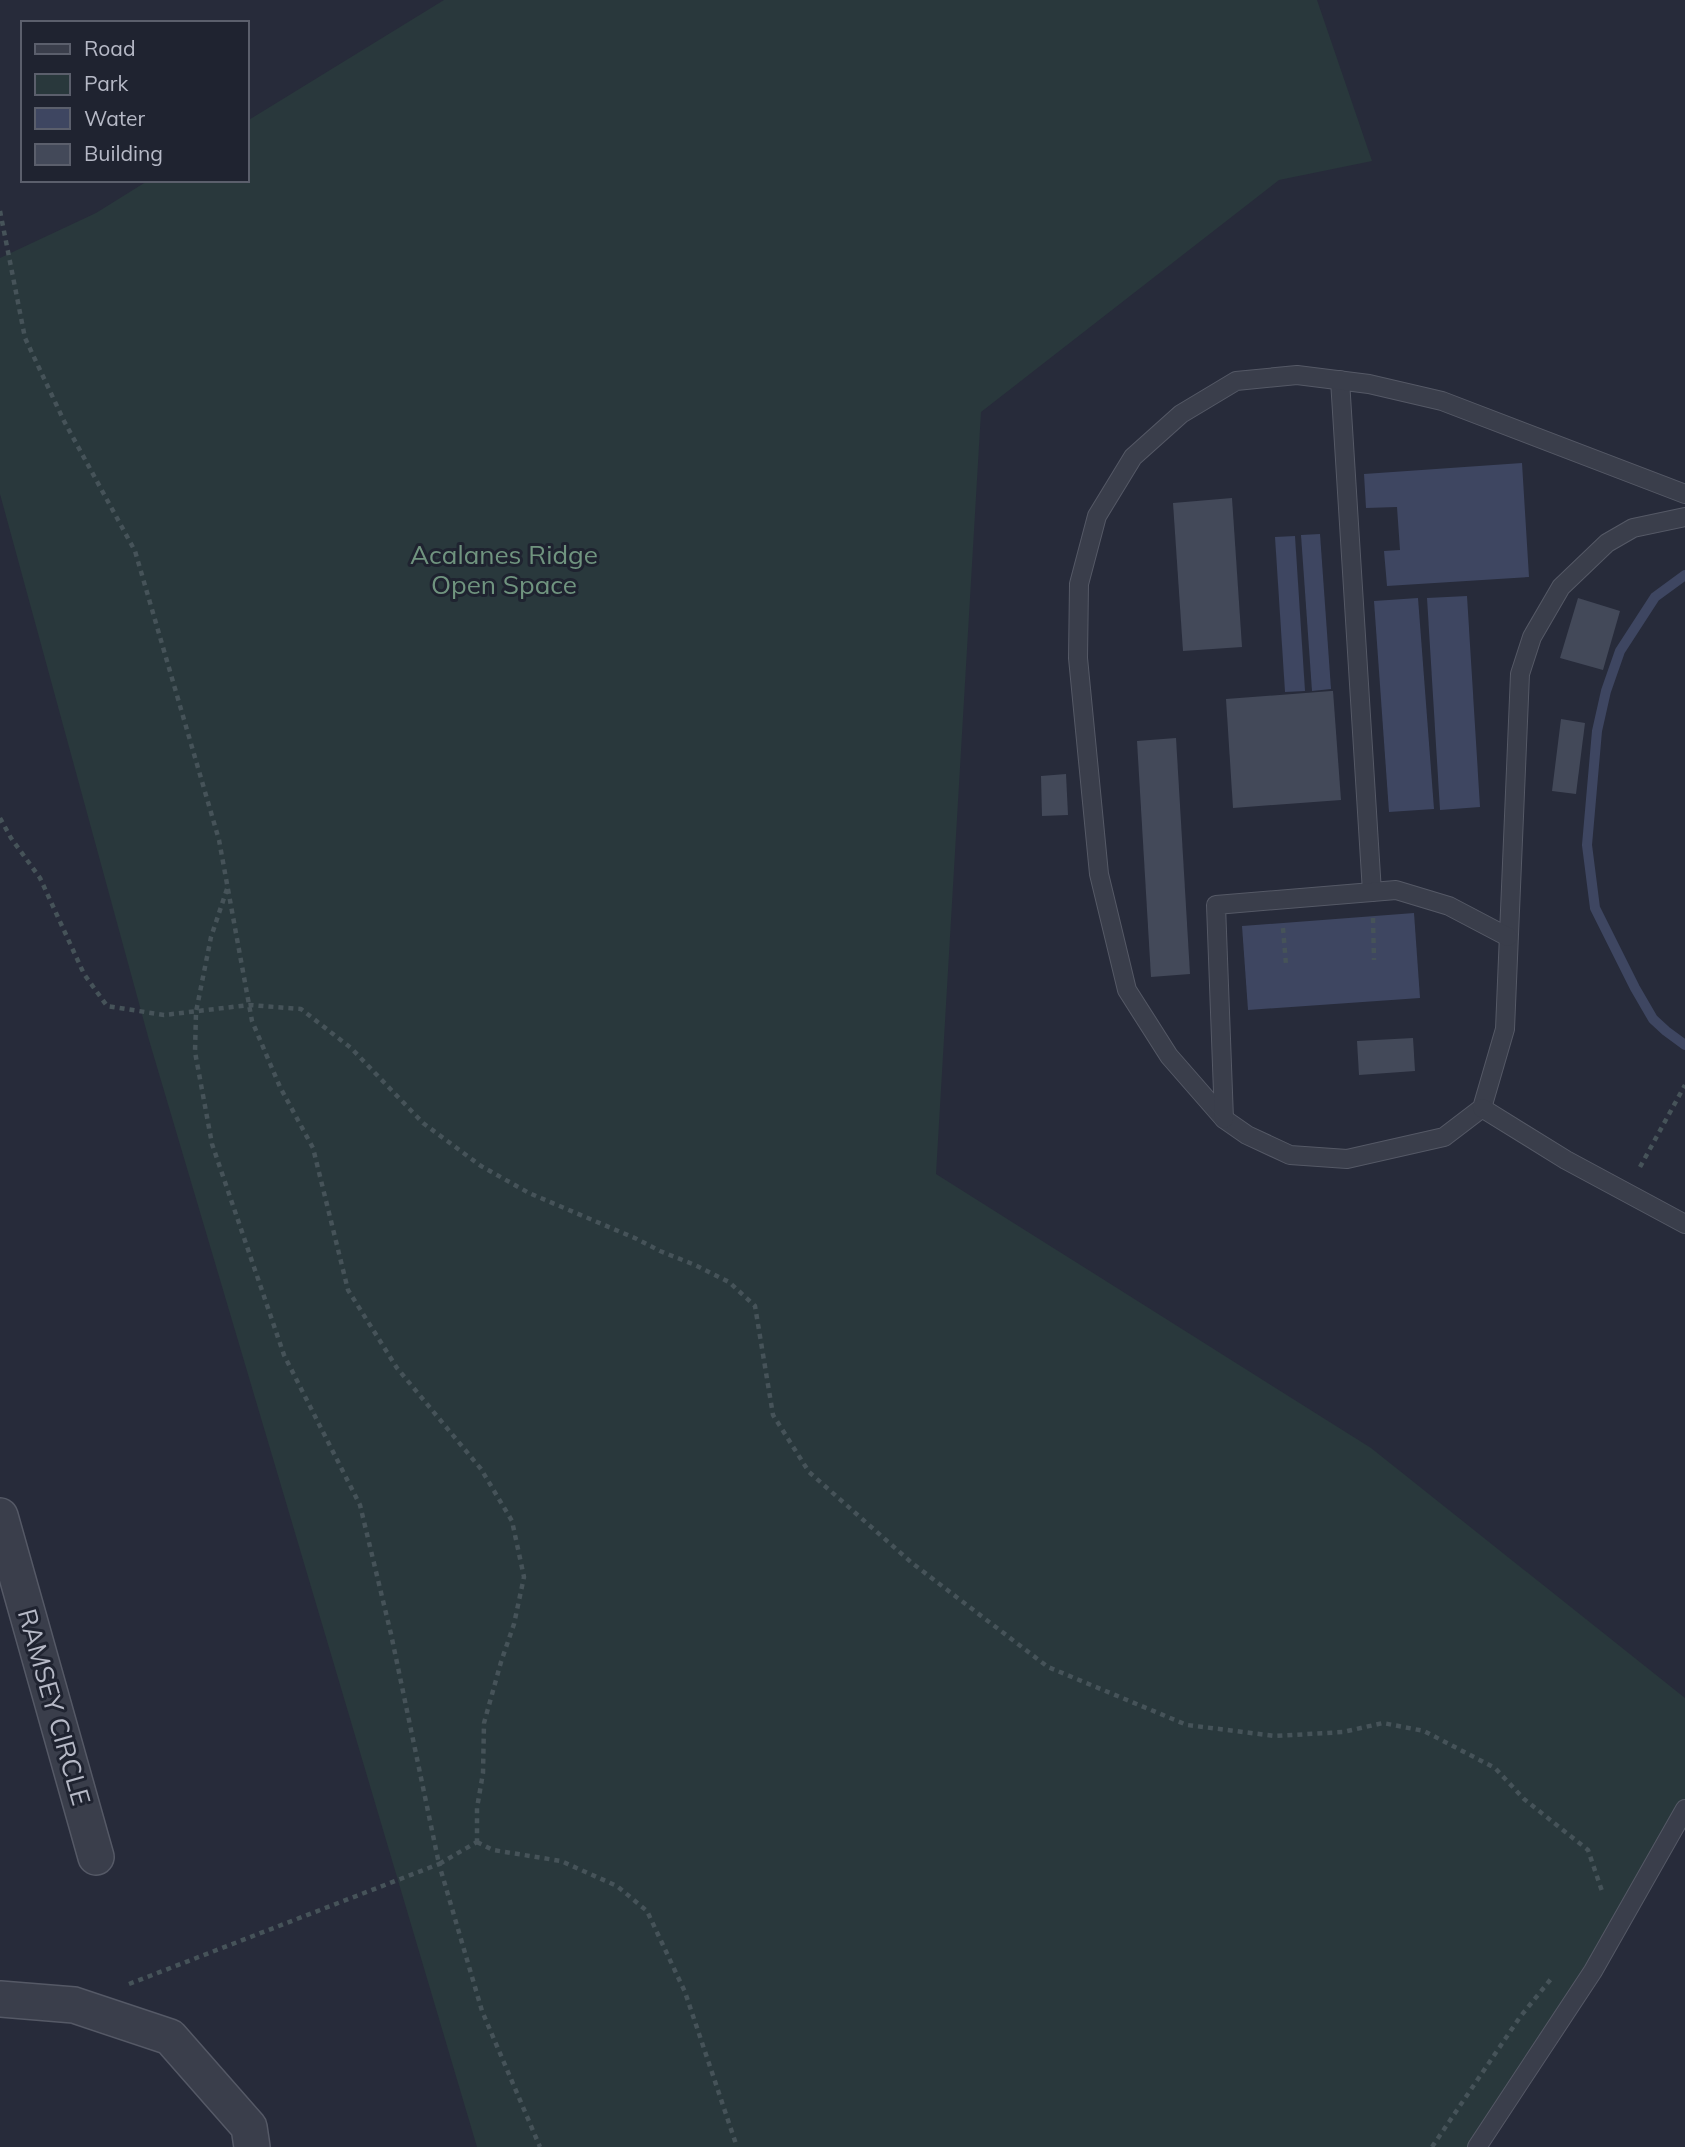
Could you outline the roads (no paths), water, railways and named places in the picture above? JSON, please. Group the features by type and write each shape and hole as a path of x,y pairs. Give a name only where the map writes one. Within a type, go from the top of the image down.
{"street":[{"name":"RAMSEY CIRCLE","path":"0,1516 96,1857"},
{"path":"0,1999 74,2005 170,2037 248,2127 252,2147"}],"lane":[{"path":"1685,494 1442,401 1369,384 1297,374 1236,381 1181,414 1133,457 1097,516 1079,584 1078,658 1099,874 1127,990 1169,1056 1224,1119 1247,1135 1290,1155 1347,1159 1444,1137 1482,1108 1505,1029 1520,674 1532,637 1561,587 1607,543 1633,528 1685,517"},
{"path":"1340,380 1372,892"},
{"path":"1224,1119 1216,905 1396,890 1448,906 1508,937"},
{"path":"1482,1108 1566,1160 1685,1224"},
{"path":"1477,2147 1593,1971 1685,1809"}],"water":[{"path":"1522,463 1529,577 1387,586 1384,551 1400,550 1397,507 1366,508 1364,474"},
{"path":"1320,534 1331,689 1312,691 1301,535"},
{"path":"1295,536 1305,691 1285,692 1275,537"},
{"path":"1467,596 1480,807 1440,810 1427,598"},
{"path":"1418,598 1434,809 1389,812 1374,601"},
{"path":"1414,913 1420,998 1248,1010 1242,926"}],"waterway":[{"path":"1685,575 1655,597 1620,651 1606,691 1597,731 1587,845 1595,908 1653,1019 1685,1045"}],"park label":[{"name":"Acalanes Ridge Open Space","path":"504,570"}]}
